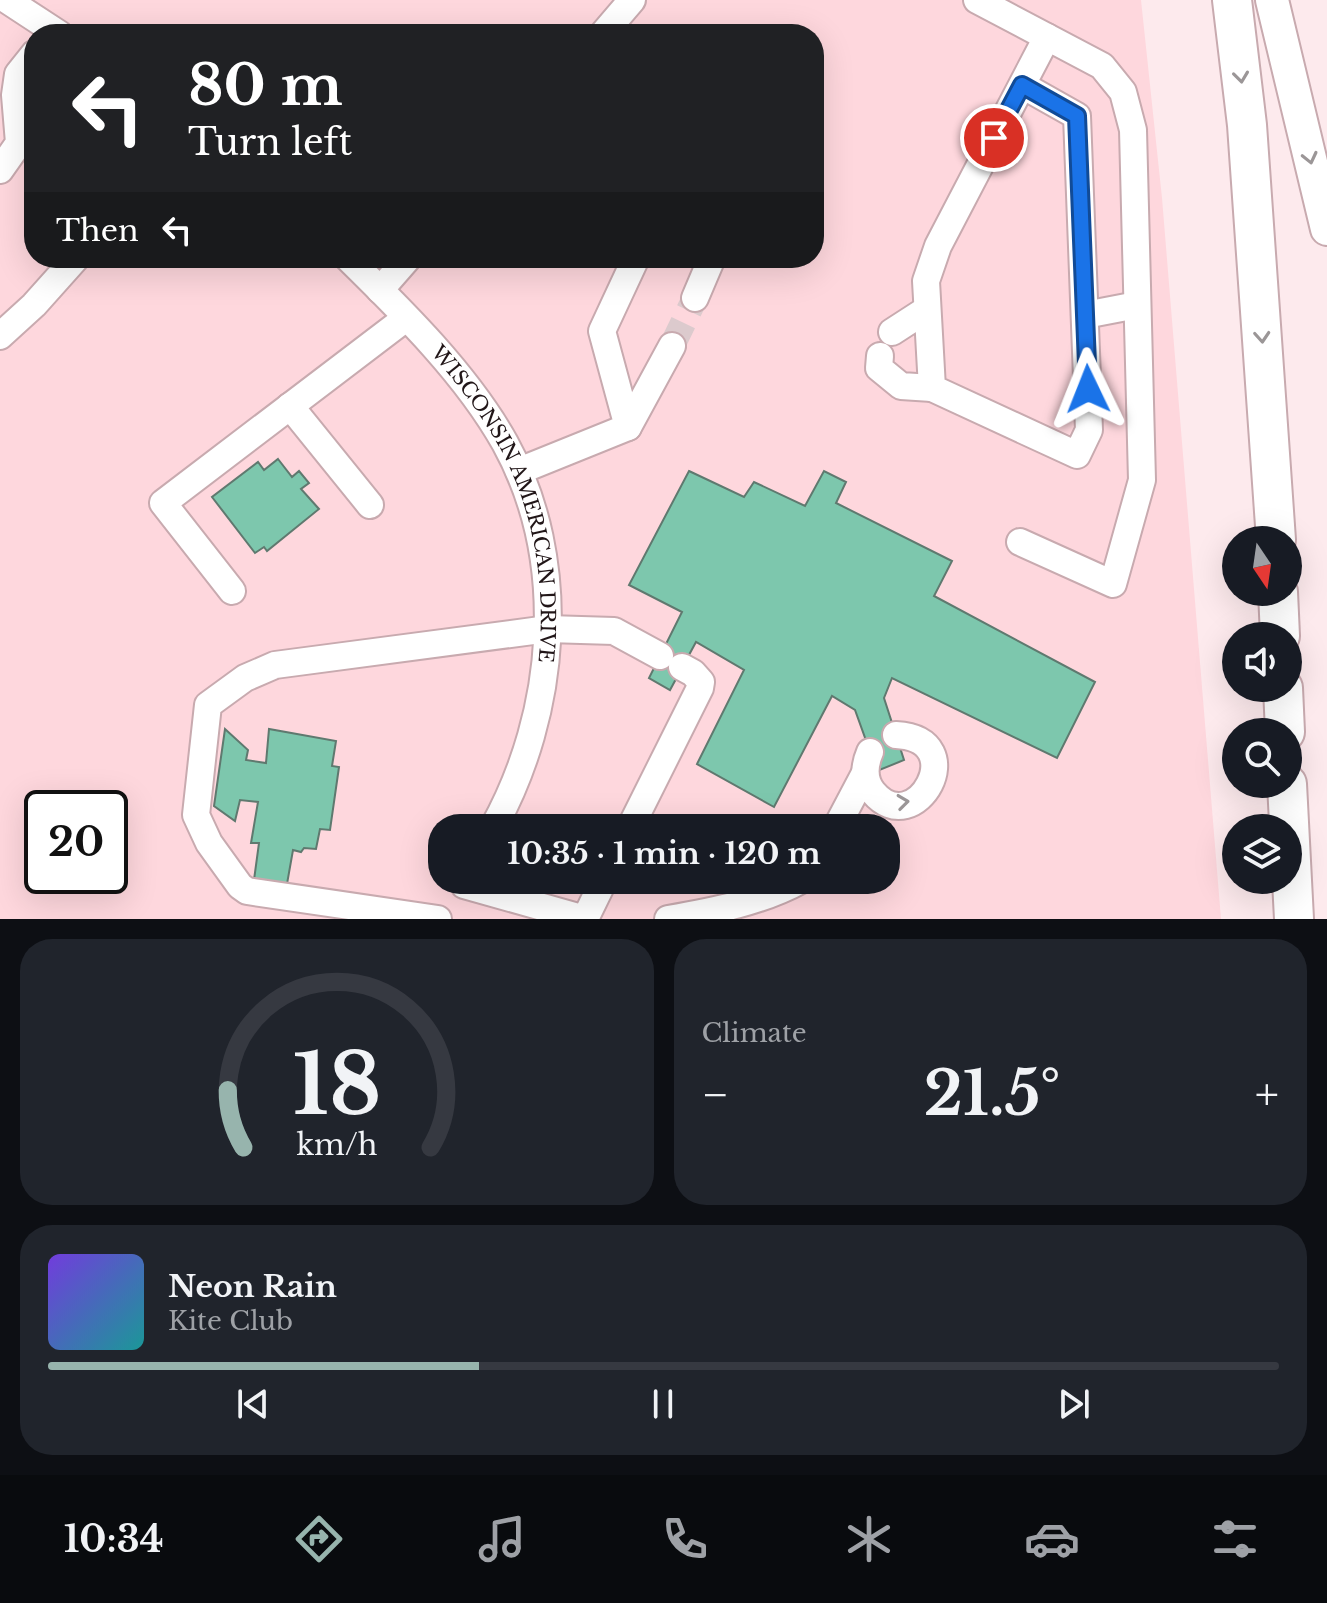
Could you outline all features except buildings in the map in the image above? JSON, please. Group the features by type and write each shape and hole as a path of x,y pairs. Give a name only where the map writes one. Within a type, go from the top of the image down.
{"highway":[{"path":"1232,0 1247,125 1275,526"},
{"path":"1288,798 1294,919"}],"main road":[{"path":"1272,0 1327,229"}],"street":[{"path":"7,0 41,24"},
{"path":"612,24 632,0"},
{"path":"977,0 1102,66 1123,92 1133,130 1142,480 1113,584 1020,542"},
{"path":"932,388 926,281 938,246 1047,37"},
{"path":"0,170 19,143 15,95 18,74 24,66"},
{"path":"926,310 886,344 879,368 901,386 932,388 1077,455 1089,430 1077,116 1022,85"},
{"path":"0,336 34,305 67,268"},
{"name":"WISCONSIN AMERICAN DRIVE","path":"358,268 406,318 482,408 519,471 541,551 548,629 545,673 532,736 517,780 500,814"},
{"path":"380,290 399,268"},
{"path":"628,427 602,331 631,268"},
{"path":"695,298 708,268"},
{"path":"1085,315 1137,305"},
{"path":"232,591 163,503 406,318"},
{"path":"519,471 628,427 672,346"},
{"path":"290,406 370,505"},
{"path":"438,919 247,891 240,886 209,843 196,815 208,705 245,678 275,665 548,629 614,631 698,677 700,688 637,814"},
{"path":"843,814 867,762 871,790 885,802 904,805 921,798 928,791 934,775 932,756 917,740 896,735"},
{"path":"451,919 461,894"},
{"path":"502,894 585,919 597,894"},
{"path":"668,919 773,894"}],"shaded area":[{"path":"0,0 1141,0 1162,198 1221,919 0,919"}],"tunnel":[{"path":"672,346 695,298"}],"route":[{"path":"994,138 1022,85 1077,116 1088,389"}]}
